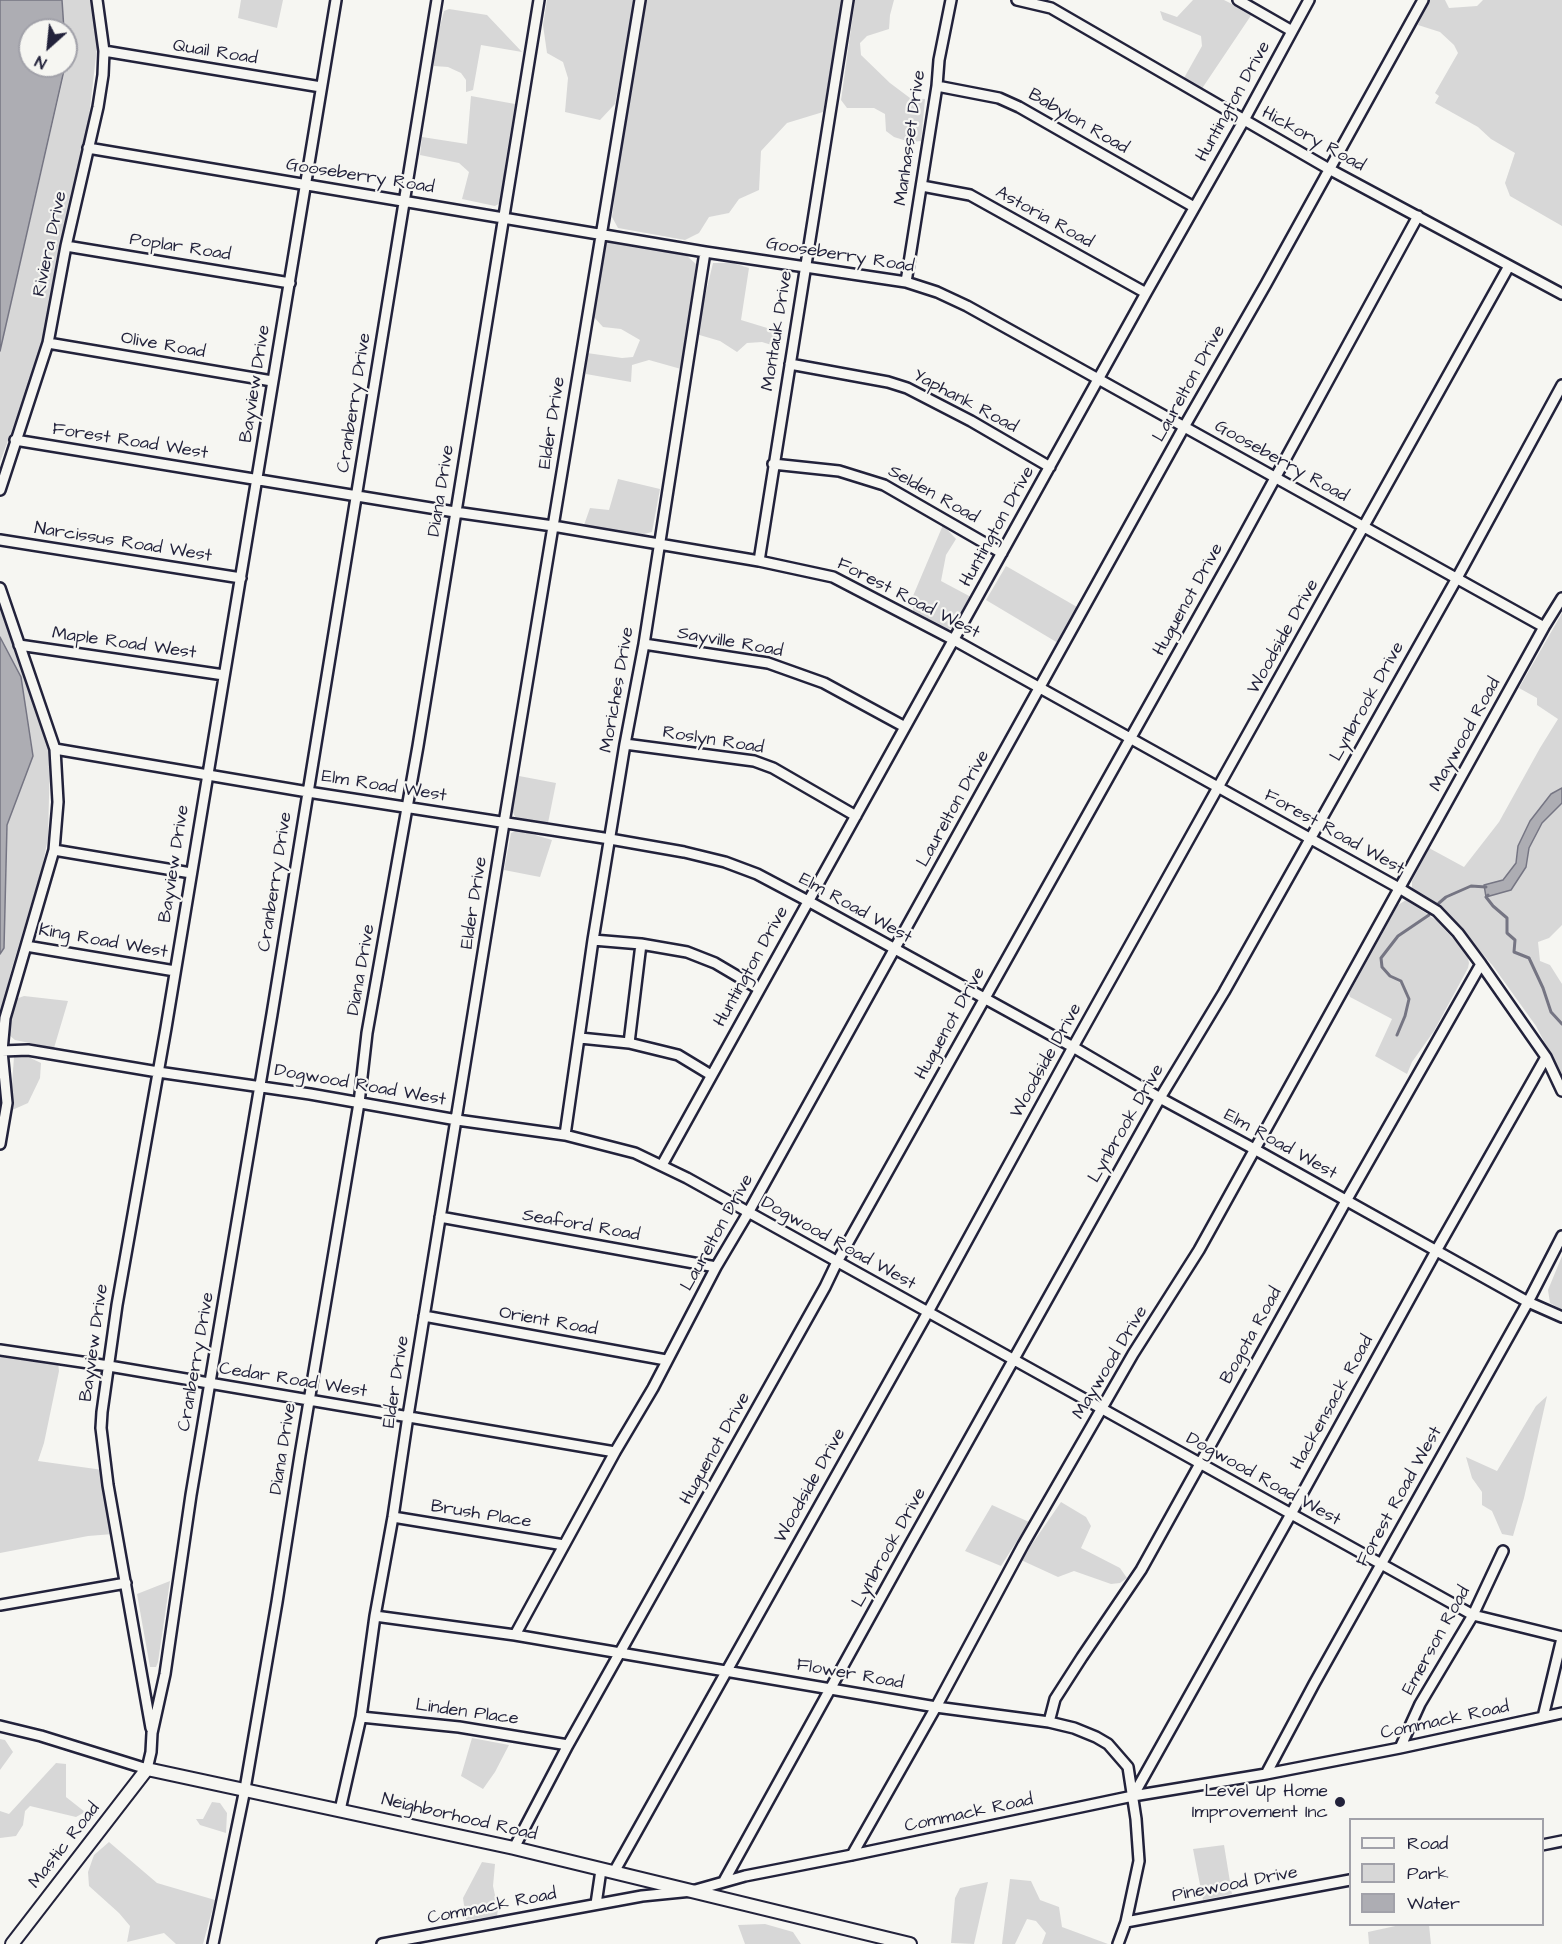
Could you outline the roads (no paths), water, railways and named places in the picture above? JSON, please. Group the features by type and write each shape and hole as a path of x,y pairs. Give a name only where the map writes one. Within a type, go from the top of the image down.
{"main road":[{"name":"Neighborhood Road","path":"147,1769 514,1848 910,1944"},
{"name":"Mastic Road","path":"12,1944 147,1769"}],"street":[{"name":"Riviera Drive","path":"0,490 48,343 66,246 98,107 104,51 97,0"},
{"name":"Bayview Drive","path":"152,1733 108,1485 101,1428 117,1305 241,578 336,0"},
{"name":"Cranberry Drive","path":"147,1769 165,1674 191,1495 437,0"},
{"name":"Diana Drive","path":"213,1944 245,1789 359,1103 367,1033 420,734 539,0"},
{"name":"Elder Drive","path":"340,1810 361,1717 375,1616 640,0"},
{"name":"Montauk Drive","path":"759,561 848,0"},
{"name":"Manhasset Drive","path":"906,282 937,86 939,60 951,0"},
{"name":"Hickory Road","path":"1017,0 1051,4 1329,169 1562,294"},
{"path":"1238,0 1292,31"},
{"name":"Huntington Drive","path":"662,1165 1309,0"},
{"name":"Laurelton Drive","path":"515,1635 615,1452 653,1388 716,1267 1424,0"},
{"name":"Quail Road","path":"104,51 321,87"},
{"name":"Babylon Road","path":"937,86 1009,102 1194,207"},
{"name":"Gooseberry Road","path":"88,148 705,252 906,282 938,292 1544,627"},
{"name":"Astoria Road","path":"922,186 970,195 1146,293"},
{"name":"Huguenot Drive","path":"514,1848 568,1745 1237,548 1418,216"},
{"name":"Poplar Road","path":"66,246 290,283"},
{"name":"Moriches Drive","path":"565,1135 593,940 644,644 705,252"},
{"name":"Woodside Drive","path":"614,1872 1509,266"},
{"name":"Olive Road","path":"48,343 272,381"},
{"name":"Yaphank Road","path":"790,364 888,382 907,388 1050,466"},
{"name":"Lynbrook Drive","path":"724,1881 1160,1098 1224,992 1311,839 1562,385"},
{"name":"Forest Road West","path":"15,440 553,526 759,561 833,577 954,640 1437,911 1458,933 1546,1057 1562,1091"},
{"name":"Selden Road","path":"773,464 839,471 884,485 1002,553"},
{"name":"Narcissus Road West","path":"0,540 241,578"},
{"path":"0,588 55,749 58,802 54,850 5,1018 2,1051 7,1102 0,1144"},
{"name":"Maywood Road","path":"1399,888 1562,598"},
{"name":"Sayville Road","path":"644,644 768,663 824,683 905,727"},
{"name":"Maple Road West","path":"19,645 224,675"},
{"name":"Roslyn Road","path":"625,744 754,761 773,768 856,816"},
{"name":"Elm Road West","path":"55,749 406,808 610,839 726,862 757,874 808,900 1528,1302 1562,1317"},
{"path":"54,850 191,873"},
{"name":"Maywood Drive","path":"852,1855 936,1707 1023,1545 1133,1354 1199,1250 1256,1150 1399,888"},
{"path":"593,940 687,952 703,957 759,989"},
{"path":"629,1044 641,945"},
{"name":"King Road West","path":"26,946 175,971"},
{"name":"Bogota Road","path":"1049,1722 1055,1700 1141,1570 1481,964"},
{"path":"580,1038 629,1044 678,1055 711,1075"},
{"name":"Dogwood Road West","path":"2,1051 28,1050 158,1072 260,1086 457,1120 565,1135 635,1153 662,1165 1473,1615 1562,1638"},
{"name":"Hackensack Road","path":"1133,1796 1546,1057"},
{"name":"Seaford Road","path":"440,1217 716,1267"},
{"name":"Forest Road West","path":"1266,1774 1528,1302 1562,1236"},
{"name":"Orient Road","path":"424,1316 666,1360"},
{"name":"Cedar Road West","path":"0,1350 109,1366 210,1385 615,1452"},
{"name":"Brush Place","path":"393,1517 564,1545"},
{"name":"Emerson Road","path":"1400,1748 1420,1704 1473,1615 1503,1551"},
{"path":"0,1605 126,1583"},
{"name":"Flower Road","path":"375,1616 515,1635 936,1707 1049,1722 1074,1728 1108,1744 1128,1767 1139,1861 1126,1922 1118,1944"},
{"path":"1544,1717 1562,1638"},
{"name":"Commack Road","path":"382,1944 642,1896 692,1892 745,1876 1133,1796 1266,1774 1562,1713"},
{"name":"Linden Place","path":"361,1717 459,1727 568,1745"},
{"name":"Neighborhood Road","path":"0,1726 42,1736 147,1769"},
{"path":"1544,1845 1562,1841"},
{"path":"596,1904 601,1870"},
{"name":"Pinewood Drive","path":"1126,1922 1349,1880"}],"water":[{"path":"0,0 62,0 63,18 18,18 18,78 62,78 0,351"},
{"path":"0,637 21,677 33,756 7,825 4,948 0,954"},
{"path":"1562,788 1562,803 1542,823 1529,848 1526,867 1511,890 1486,897 1484,885 1503,880 1516,863 1518,846 1530,821 1551,794"}],"waterway":[{"path":"1439,903 1446,897 1471,886 1486,887"},
{"path":"1488,895 1486,897 1493,906 1507,918 1507,933 1515,940 1514,952 1529,958 1551,1012 1562,1024"},
{"path":"1397,1035 1409,999 1401,981 1390,976 1382,967 1381,958 1398,936 1429,915"}],"place":[{"name":"Level Up Home Improvement Inc","path":"1340,1802"}]}
